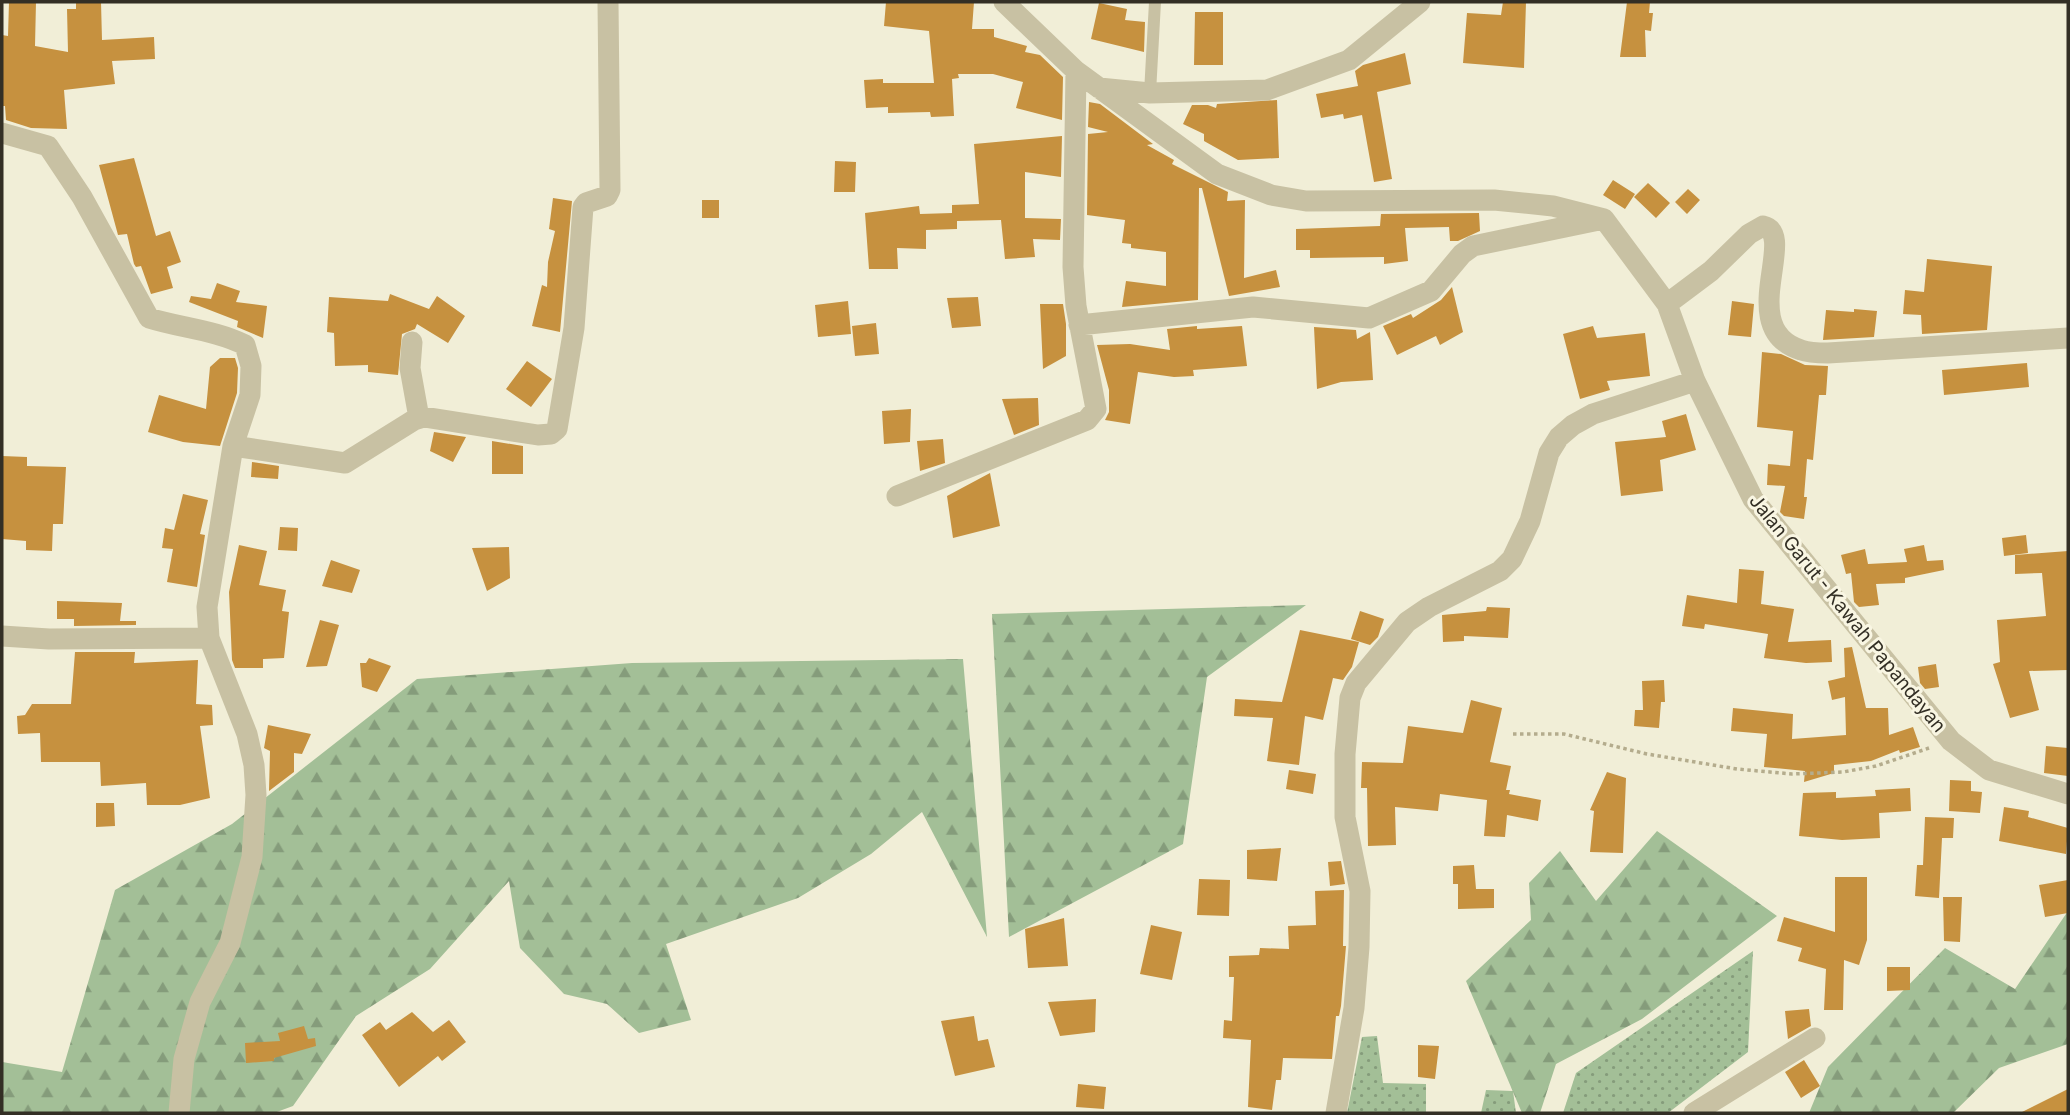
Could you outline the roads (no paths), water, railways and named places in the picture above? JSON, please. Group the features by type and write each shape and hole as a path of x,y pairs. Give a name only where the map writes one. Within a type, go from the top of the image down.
{"street":[{"path":"233,446 345,463 419,418 438,417 538,435 551,434 560,424 574,328 583,207 609,194 608,2"},
{"path":"1004,2 1076,71 1217,174 1271,195 1306,201 1494,200 1553,206 1604,219"},
{"path":"1097,87 1150,93 1267,90 1349,60 1420,2"},
{"path":"897,496 1087,420 1096,409 1079,325 1073,267 1076,71"},
{"path":"2,133 48,146 82,197 149,318 181,328 227,336 244,345 251,366 250,395 233,446 207,607 209,638 247,734 256,795 252,857 230,943 201,1002 184,1059 179,1113"},
{"path":"1079,325 1254,307 1369,318 1431,291 1462,254 1473,246 1604,219"},
{"name":"Jalan Garut - Kawah Papandayan","path":"1604,219 1667,304 1695,381 1753,499 1951,741 1989,770 2068,794"},
{"path":"1667,304 1711,271 1749,233 1763,226 1770,228 1776,244 1766,303 1770,323 1782,338 1800,350 1828,354 2068,338"},
{"path":"412,342 410,368 419,418"},
{"path":"1336,1113 1354,1008 1359,947 1360,891 1345,817 1345,754 1350,698 1356,683 1407,622 1429,607 1500,571 1512,559 1530,521 1549,453 1566,431 1592,414 1695,381"},
{"path":"2,636 75,639 209,638"},
{"path":"1694,1113 1815,1038"}],"lane":[{"path":"1150,93 1155,2"}]}
